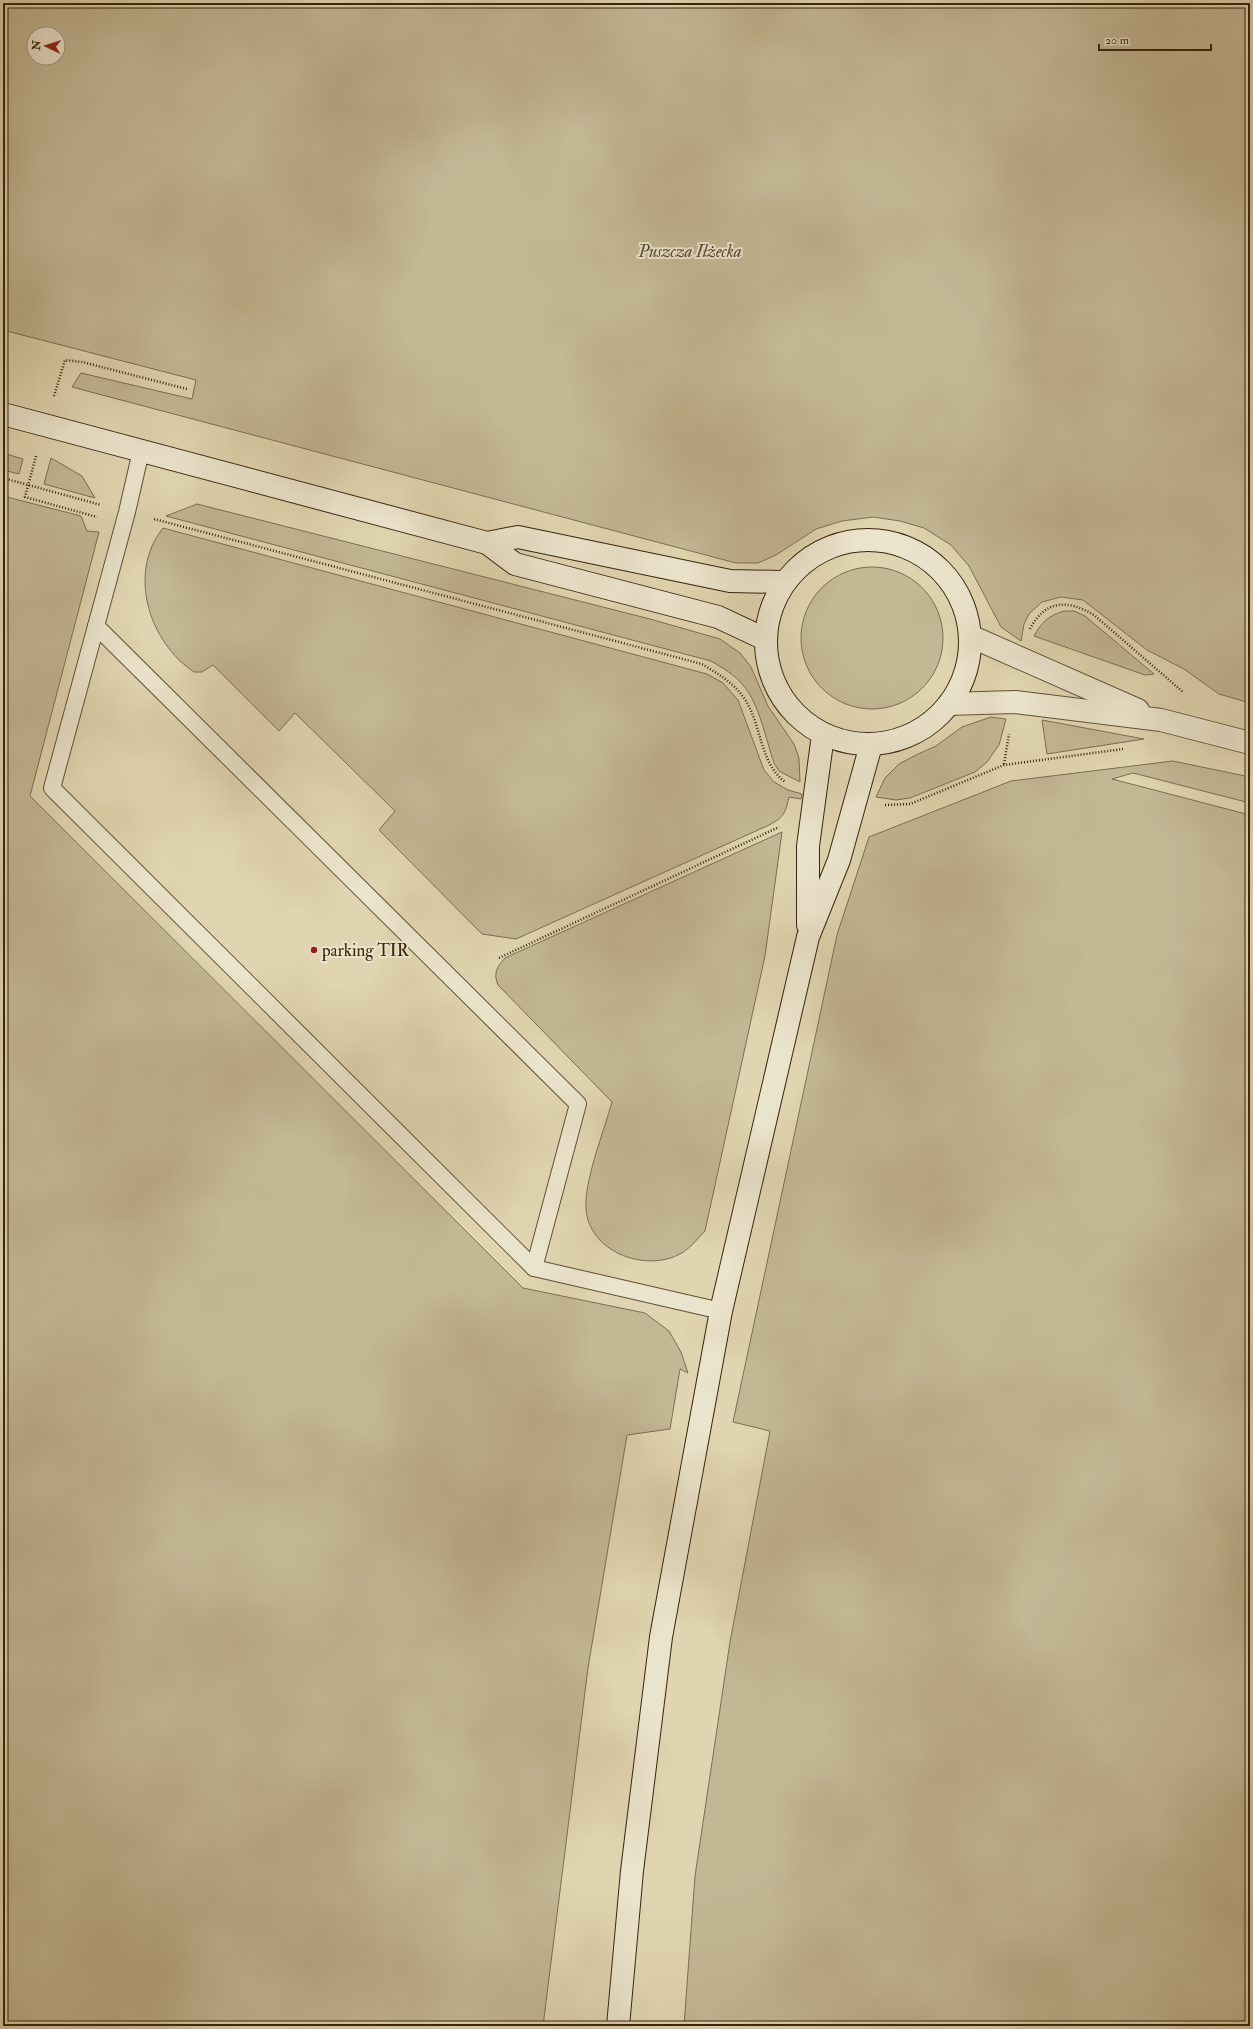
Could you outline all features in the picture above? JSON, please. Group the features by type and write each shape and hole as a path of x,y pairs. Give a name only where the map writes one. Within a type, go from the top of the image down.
{"main road":[{"path":"3,414 486,543 515,564 718,617 765,639"},
{"path":"486,543 518,537 730,581 784,582"},
{"path":"865,538 896,542 924,556 948,577 964,605 970,636 969,660 962,683 949,704 928,726 901,739 871,745 846,743 823,735 799,718 780,696 768,668 765,639 770,609 784,582 806,559 833,544 865,538"},
{"path":"970,636 1161,720"},
{"path":"949,704 1015,702 1161,720 1250,743"},
{"path":"808,937 808,846 823,735"},
{"path":"618,2026 632,1871 661,1637 721,1311 808,937 839,860 871,745"}],"lane":[{"path":"141,452 52,788 534,1268 721,1311"},
{"path":"96,626 578,1104 534,1268"}],"path":[{"path":"52,402 65,360 82,362 186,389"},
{"path":"36,455 25,497 101,518"},
{"path":"3,478 103,506"},
{"path":"154,519 702,664 730,680 745,699 770,766 777,776 787,783"},
{"path":"1028,631 1043,611 1055,605 1080,607 1094,615 1184,693"},
{"path":"1004,765 1010,728"},
{"path":"882,804 910,804 1004,765 1127,748"},
{"path":"499,958 784,824"}],"green space":[{"name":"Puszcza Iłżecka","path":"3,3 1250,3 1250,703 1219,694 1184,669 1147,650 1083,600 1061,597 1042,602 1029,614 1024,624 1021,641 1001,627 969,566 951,545 924,528 900,521 873,517 842,521 816,529 776,555 758,563 736,563 72,387 81,373 192,399 196,380 3,330"},
{"path":"3,453 23,459 19,474 3,470"},
{"path":"51,458 82,476 95,498 44,484"},
{"path":"3,496 81,516 87,531 99,532 30,796 523,1288 645,1313 669,1331 681,1352 688,1373 680,1369 670,1429 627,1435 588,1668 543,2026 3,2026"},
{"path":"197,504 650,619 720,639 740,653 751,667 768,706 794,744 799,758 800,782 779,771 774,763 762,722 749,693 736,678 711,661 166,516"},
{"path":"163,528 707,674 723,683 738,700 764,770 774,782 788,790 802,794 801,799 789,797 786,808 780,818 767,826 516,939 482,934 379,830 395,811 295,713 279,731 213,665 202,672 194,672 178,659 165,643 155,625 148,606 145,585 146,565 152,546"},
{"path":"865,567 879,567 893,570 905,575 917,583 927,593 938,611 942,624 942,652 938,665 927,683 917,693 905,701 893,706 879,709 865,709 851,706 839,701 827,693 817,683 809,671 804,659 801,645 801,631 804,617 809,605 817,593 827,583 839,575 851,570"},
{"path":"1064,611 1074,611 1085,616 1154,674 1145,675 1034,636 1046,620"},
{"path":"991,717 1006,719 999,745 987,762 975,772 910,798 896,800 876,797 885,778 899,764 936,746 962,727"},
{"path":"1042,720 1144,739 1047,754"},
{"path":"1173,761 1250,777 1250,803 1133,773 1112,779 1250,815 1250,2026 684,2026 695,1876 730,1642 770,1431 733,1422 837,935 869,837 1011,781"},
{"path":"782,832 765,956 705,1231 686,1250 678,1255 664,1260 649,1261 634,1259 620,1254 607,1246 597,1236 589,1224 586,1209 586,1198 591,1170 612,1102 498,985 496,977 497,970 505,958"}],"place":[{"name":"parking TIR","path":"314,950"}]}
